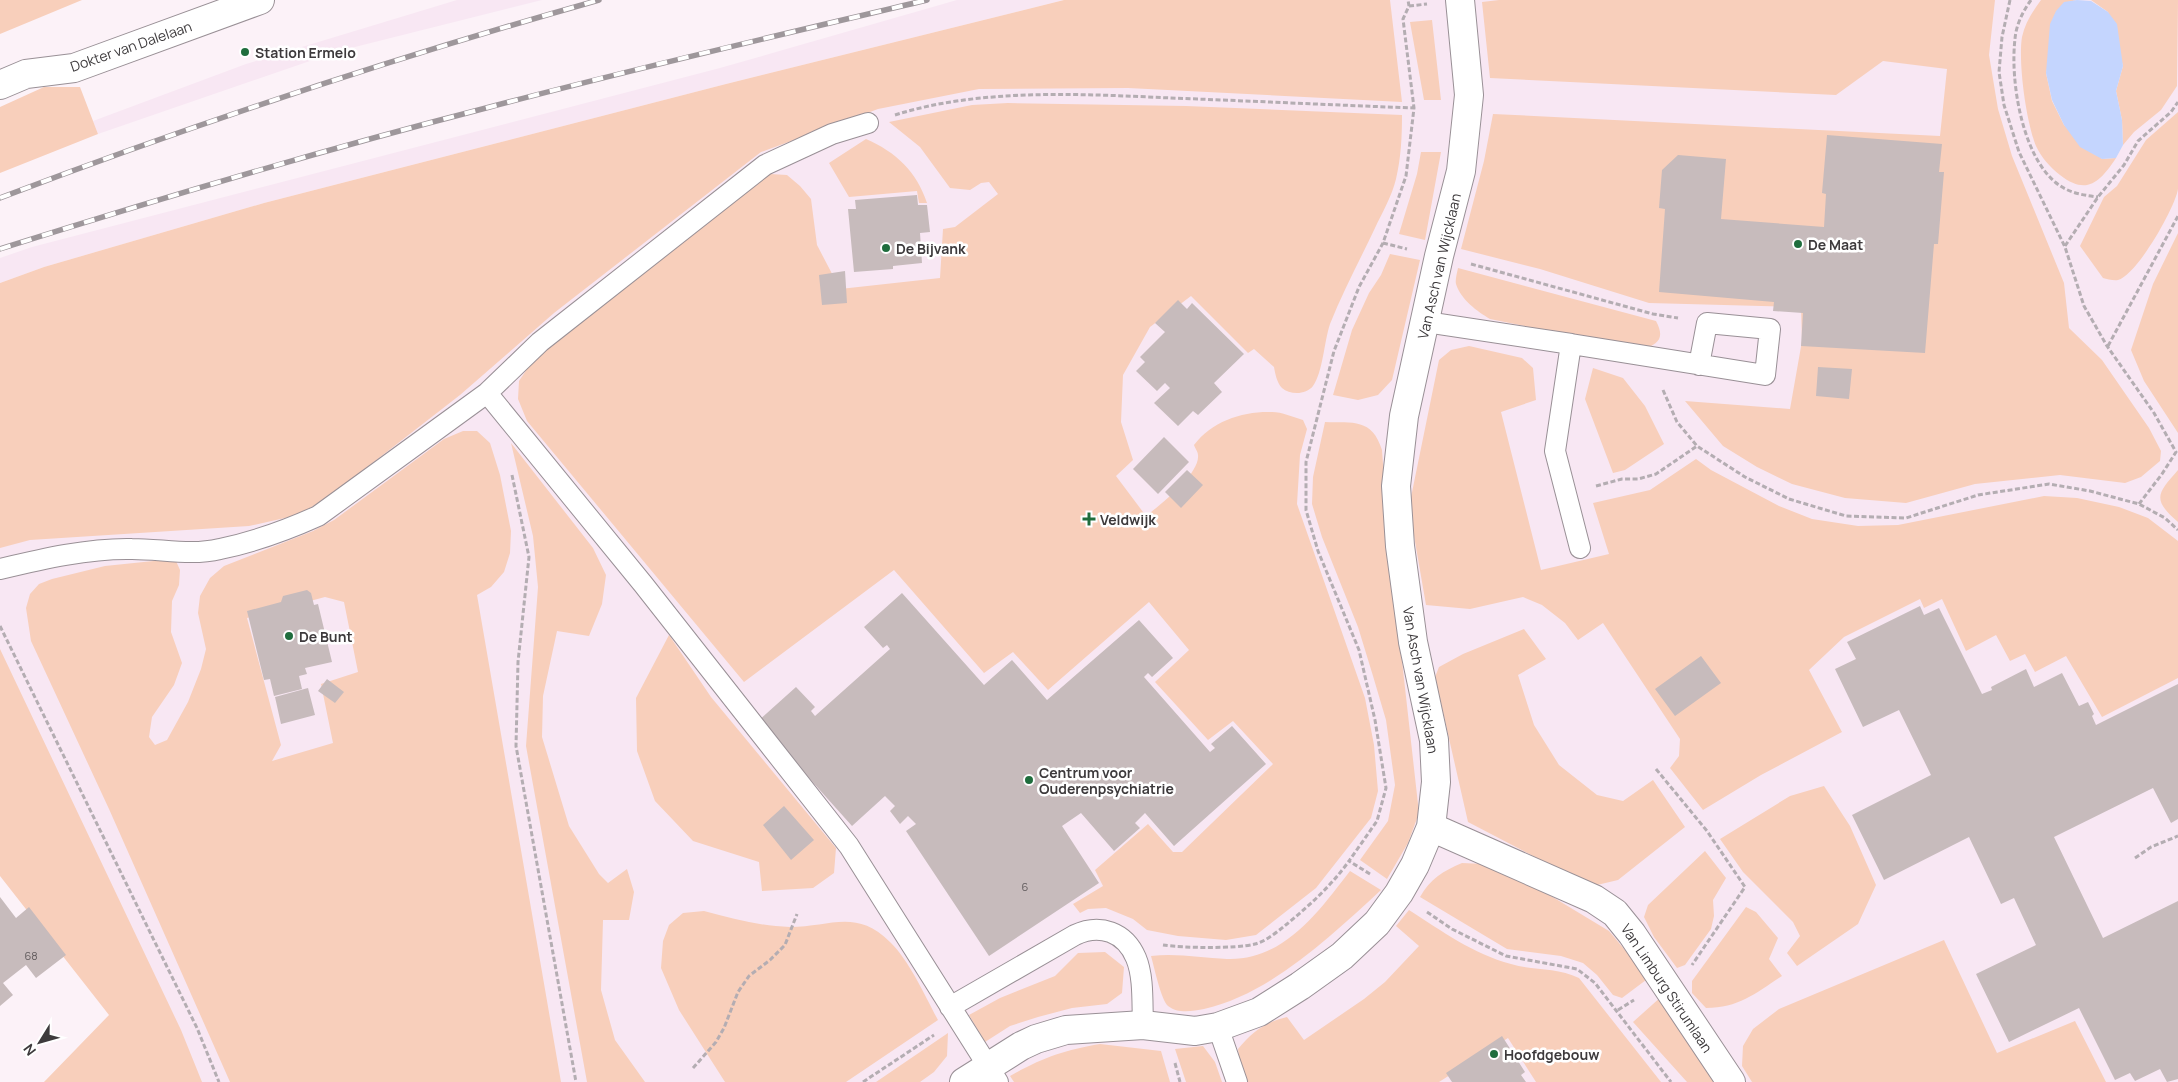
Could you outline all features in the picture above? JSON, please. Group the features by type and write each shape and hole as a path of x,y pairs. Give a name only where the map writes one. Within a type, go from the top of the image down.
{"street":[{"name":"Dokter van Dalelaan","path":"0,85 26,74 74,68 260,0"},
{"name":"Van Asch van Wijcklaan","path":"964,1082 993,1074 1007,1054 1036,1039 1066,1030 1143,1025 1195,1031 1218,1027 1259,1012 1335,961 1377,923 1415,865 1431,827 1436,782 1434,740 1414,642 1400,546 1396,486 1404,416 1461,171 1468,110 1467,56 1460,0"},
{"name":"Van Limburg Stirumlaan","path":"1431,827 1594,899 1615,913 1731,1082"}],"lane":[{"path":"0,569 56,556 131,549 192,553 220,549 289,529 318,516 487,393 540,342 765,165 832,134 868,123"},
{"path":"1426,322 1648,358 1765,375 1770,329 1707,323 1699,365"},
{"path":"1570,344 1556,451 1580,548"},
{"path":"487,393 643,584 849,846 993,1074"},
{"path":"953,1013 1031,959 1086,930 1101,930 1115,933 1125,940 1136,959 1143,1025"},
{"path":"1218,1027 1237,1082"}],"path":[{"path":"2010,0 2002,37 1998,72 2004,106 2019,152 2065,247 2084,306 2108,346 2154,413 2176,452 2139,504"},
{"path":"2031,0 2023,12 2014,38 2015,80 2025,132 2040,166 2055,183 2072,193 2098,197"},
{"path":"868,123 910,110 982,97 1115,96 1414,108"},
{"path":"2065,247 2098,197 2124,165 2138,141 2171,112 2178,102"},
{"path":"2108,346 2178,216"},
{"path":"1383,243 1440,256 1653,314 1707,323"},
{"path":"1648,358 1677,422 1697,446 1744,477 1789,499 1846,516 1906,518 1978,495 2049,484 2090,491 2139,504 2166,518 2178,530"},
{"path":"1567,496 1622,479 1638,479 1656,474 1697,446"},
{"path":"510,467 516,486 529,557 518,662 516,746 576,1082"},
{"path":"0,626 197,1028 219,1082"},
{"path":"1618,1010 1663,981 1688,971 1745,887 1707,831 1656,769"},
{"path":"2135,858 2151,847 2178,836"},
{"path":"1125,940 1168,946 1242,947 1257,944 1272,936 1316,900 1335,882 1349,861"},
{"path":"1399,892 1452,929 1506,956 1577,969 1595,983 1618,1010 1671,1082"},
{"path":"693,1068 716,1042 724,1028 738,992 749,976 770,960 784,944 797,914"},
{"path":"863,1082 953,1013"}],"shaded area":[{"path":"0,0 82,0 0,34"},
{"path":"457,0 542,0 339,51 98,134 93,121 246,64"},
{"path":"957,0 1064,0 726,84 264,203 44,267 0,283 0,258 32,247 720,68"},
{"path":"1064,0 1390,0 1402,102 1128,88 979,89 878,109 761,152 554,313 460,395 330,496 298,515 249,526 30,540 0,548 0,283 44,267 264,203 726,84"},
{"name":"Veldwijk","path":"1383,0 2178,0 2178,1082 195,1082 0,655 0,383 767,120"},
{"path":"1499,0 1995,0 1989,55 1998,109 2012,156 2064,283 2069,328 2102,360 2149,428 2161,451 2160,461 2141,477 2125,483 2060,475 1975,484 1906,503 1845,498 1792,484 1757,467 1723,446 1685,401 1790,409 1802,341 1801,307 1649,303 1540,269 1461,249 1484,161 1493,114 1940,136 1947,69 1883,61 1836,95 1490,78 1482,2"},
{"path":"2041,0 2077,0 2064,3 2046,73 2052,101 2064,125 2102,159 2116,158 2104,174 2092,183 2085,185 2078,185 2056,172 2040,154 2032,135 2022,76 2021,48 2023,32 2027,22"},
{"path":"2091,0 2178,0 2177,86 2161,110 2134,132 2123,145 2122,120 2116,91 2123,66 2108,12"},
{"path":"1432,20 1441,100 1424,100 1410,22"},
{"path":"44,87 80,87 98,134 0,173 0,107"},
{"path":"1008,103 1186,106 1402,115 1400,155 1394,185 1387,204 1330,324 1319,373 1310,389 1298,393 1289,392 1282,388 1274,367 1254,349 1248,353 1191,296 1150,327 1123,375 1121,422 1133,460 1116,476 1146,516 1186,480 1197,463 1198,454 1194,445 1201,437 1219,424 1250,413 1276,412 1303,420 1307,429 1300,455 1297,504 1365,698 1374,745 1378,791 1371,818 1316,888 1256,935 1226,940 1178,936 1147,930 1133,919 1106,908 1088,909 1080,913 1073,904 1103,886 1095,870 1148,824 1173,852 1182,852 1273,764 1233,721 1208,740 1155,682 1189,650 1149,602 1048,690 1013,652 984,673 894,570 744,682 527,421 518,399 519,381 531,363 589,314 770,174 787,175 811,199 817,245 840,289 940,278 943,229 955,227 998,194 989,182 981,183 970,190 950,188 920,147 889,122 972,105"},
{"path":"2178,112 2178,189 2170,211 2145,254 2126,275 2118,280 2103,278 2080,246 2104,197 2117,186 2146,140"},
{"path":"866,139 887,150 904,164 923,192 927,203 919,203 917,191 849,197 829,163"},
{"path":"1421,152 1441,152 1425,240 1399,234 1417,174"},
{"path":"2178,233 2178,433 2144,381 2131,350 2153,284"},
{"path":"1390,254 1420,260 1392,380 1378,395 1358,400 1333,395 1352,330"},
{"path":"1458,268 1656,321 1660,332 1659,340 1642,350 1490,319 1475,309 1458,290 1456,276"},
{"path":"1469,346 1522,358 1533,368 1536,400 1501,412 1541,570 1609,554 1593,503 1650,490 1696,459 1711,470 1779,506 1812,519 1858,526 1898,525 2044,496 2077,498 2119,507 2148,518 2178,541 2178,678 2102,717 2066,656 2035,672 2025,654 2010,661 1996,635 1966,651 1942,599 1924,608 1920,599 1844,637 1809,670 1842,732 1761,775 1703,810 1670,768 1679,756 1680,739 1603,623 1578,640 1565,623 1542,605 1523,597 1470,609 1426,605 1409,507 1439,360 1451,350"},
{"path":"1593,368 1623,378 1645,406 1664,444 1625,470 1613,473 1585,399"},
{"path":"1325,422 1353,423 1367,427 1373,432 1382,450 1392,590 1419,813 1408,843 1387,879 1360,860 1388,821 1395,785 1386,720 1358,627 1322,537 1312,504 1313,477"},
{"path":"463,431 477,431 490,443 500,475 511,531 510,553 504,572 491,587 477,595 561,1082 230,1082 109,809 31,641 26,608 30,594 39,584 52,579 105,566 163,560 176,561 180,570 179,585 172,601 171,632 182,663 174,685 152,717 149,737 155,745 167,740 188,702 201,669 206,649 198,613 200,596 210,578 224,566 313,531 334,520 444,439","holes":["325,597 344,602 358,672 321,684 333,743 272,761 281,745 247,618"]},
{"path":"511,443 593,548 606,575 602,604 589,636 557,631 543,696 542,737 569,826 599,874 608,883 627,869 634,892 629,920 603,920 601,990 615,1040 645,1082 587,1082 526,746 538,587 533,536"},
{"path":"2178,470 2178,522 2164,507 2160,496 2162,490"},
{"path":"1524,629 1546,659 1518,675 1534,725 1559,765 1597,795 1623,801 1653,780 1685,827 1618,880 1597,885 1575,878 1468,822 1435,677 1439,667 1463,654"},
{"path":"669,635 711,697 836,848 834,873 813,888 762,891 759,862 693,841 655,801 637,751 636,698"},
{"path":"0,649 181,1030 202,1082 44,1082 109,1015 0,876"},
{"path":"1824,786 1850,826 1876,885 1858,924 1797,966 1787,953 1800,936 1793,922 1743,872 1720,839 1790,796"},
{"path":"1705,851 1726,878 1713,900 1714,916 1711,929 1685,965 1677,968 1654,937 1644,917 1648,905"},
{"path":"1462,863 1484,864 1551,896 1609,931 1630,956 1646,980 1622,998 1613,995 1597,975 1583,963 1561,956 1507,949 1420,897 1428,885 1438,876"},
{"path":"1350,871 1381,890 1321,943 1277,977 1229,1001 1204,1009 1195,1011 1176,1010 1165,1003 1151,956 1180,955 1227,959 1247,957 1266,952 1283,943 1298,931 1326,902"},
{"path":"1746,907 1756,912 1778,938 1769,959 1782,976 1755,994 1738,1002 1706,1008 1692,993 1692,981"},
{"path":"1409,910 1458,941 1497,960 1520,966 1562,972 1579,978 1661,1082 1536,1082 1508,1038 1439,1082 1242,1082 1238,1049 1260,1028 1287,1017 1304,1040 1364,999 1385,982 1419,946 1396,926"},
{"path":"704,911 747,922 790,927 842,922 866,925 890,942 904,958 938,1020 846,1082 725,1082 679,1010 661,968 663,941 669,925 683,913"},
{"path":"1944,940 1997,1053 2075,1021 2106,1082 1752,1082 1742,1066 1743,1046 1753,1029 1779,1009"},
{"path":"1105,952 1124,967 1122,993 1107,1004 1072,1008 1010,1026 985,1042 969,1015 1000,998 1055,976 1078,953"},
{"path":"1662,996 1717,1082 1687,1082 1633,1022"},
{"path":"948,1033 947,1056 934,1072 920,1082 876,1082"},
{"path":"1100,1044 1161,1051 1170,1082 1014,1082 1010,1076 1032,1064 1054,1056"},
{"path":"1203,1046 1215,1062 1222,1082 1186,1082 1175,1049"}],"water":[{"path":"2077,0 2091,1 2108,12 2117,24 2123,66 2116,91 2122,120 2123,145 2116,158 2102,159 2080,147 2064,125 2052,100 2046,73 2050,24 2056,11 2064,2"}],"building":[{"name":"De Maat","path":"1827,135 1942,144 1939,172 1944,172 1938,244 1934,244 1925,353 1801,346 1803,313 1773,311 1774,302 1659,292 1665,209 1659,208 1662,170 1678,155 1726,159 1721,219 1824,227 1826,194 1822,193"},
{"name":"De Bijvank","path":"917,195 918,205 927,205 930,232 920,233 922,263 893,266 893,269 854,272 848,209 856,209 855,200"},
{"path":"845,271 847,303 822,305 819,275"},
{"path":"1178,300 1187,309 1192,303 1244,354 1214,383 1222,392 1198,415 1193,411 1178,426 1154,403 1170,388 1165,383 1157,391 1136,371 1145,362 1140,357 1165,332 1155,323"},
{"path":"1818,367 1852,369 1849,399 1816,396"},
{"path":"1164,437 1189,462 1158,494 1133,469"},
{"path":"1187,470 1203,485 1181,508 1165,492"},
{"name":"De Bunt","path":"307,590 311,593 314,605 318,604 332,662 305,668 307,674 299,676 302,689 274,696 270,679 264,680 247,611 281,602 283,596"},
{"name":"Centrum voor Ouderenpsychiatrie","path":"902,593 984,685 1012,660 1047,700 1139,620 1173,658 1152,677 1148,673 1144,677 1210,752 1215,748 1211,744 1232,726 1266,764 1174,846 1145,813 1135,823 1140,828 1114,851 1081,813 1062,826 1099,883 989,956 906,831 916,824 908,816 900,824 890,811 895,806 885,796 852,826 758,721 796,687 815,707 811,711 815,716 890,649 887,645 883,648 864,627"},
{"path":"1920,606 1924,615 1939,608 1982,694 1992,690 1991,687 2026,669 2034,687 2062,673 2079,706 2088,702 2094,714 2092,716 2096,725 2178,684 2178,819 2171,823 2153,788 2054,837 2103,938 2178,901 2178,1079 2167,1082 2160,1069 2135,1081 2130,1073 2115,1080 2079,1008 2009,1042 1976,974 2036,945 2014,898 2001,904 1969,837 1884,880 1852,815 1931,775 1899,710 1863,727 1835,669 1856,659 1847,642"},
{"path":"1701,656 1721,683 1675,716 1655,689"},
{"path":"327,679 344,692 335,703 318,691"},
{"path":"308,688 315,715 281,724 275,697"},
{"path":"784,806 814,840 791,860 763,825"},
{"path":"0,897 16,918 29,907 66,955 36,978 26,965 3,983 13,995 0,1006"},
{"name":"Hoofdgebouw","path":"1502,1036 1525,1072 1521,1075 1526,1082 1452,1082 1446,1073"}],"railway":[{"path":"0,198 148,143 298,92 448,44 599,0"},
{"path":"0,249 242,175 425,124 651,66 927,0"}],"place":[{"name":"Station Ermelo","path":"245,52"},
{"name":"De Maat","path":"1798,244"},
{"name":"De Bijvank","path":"886,248"},
{"name":"Veldwijk","path":"1089,519"},
{"name":"De Bunt","path":"289,636"},
{"name":"Centrum voor Ouderenpsychiatrie","path":"1029,780"},
{"name":"Hoofdgebouw","path":"1494,1054"}]}
